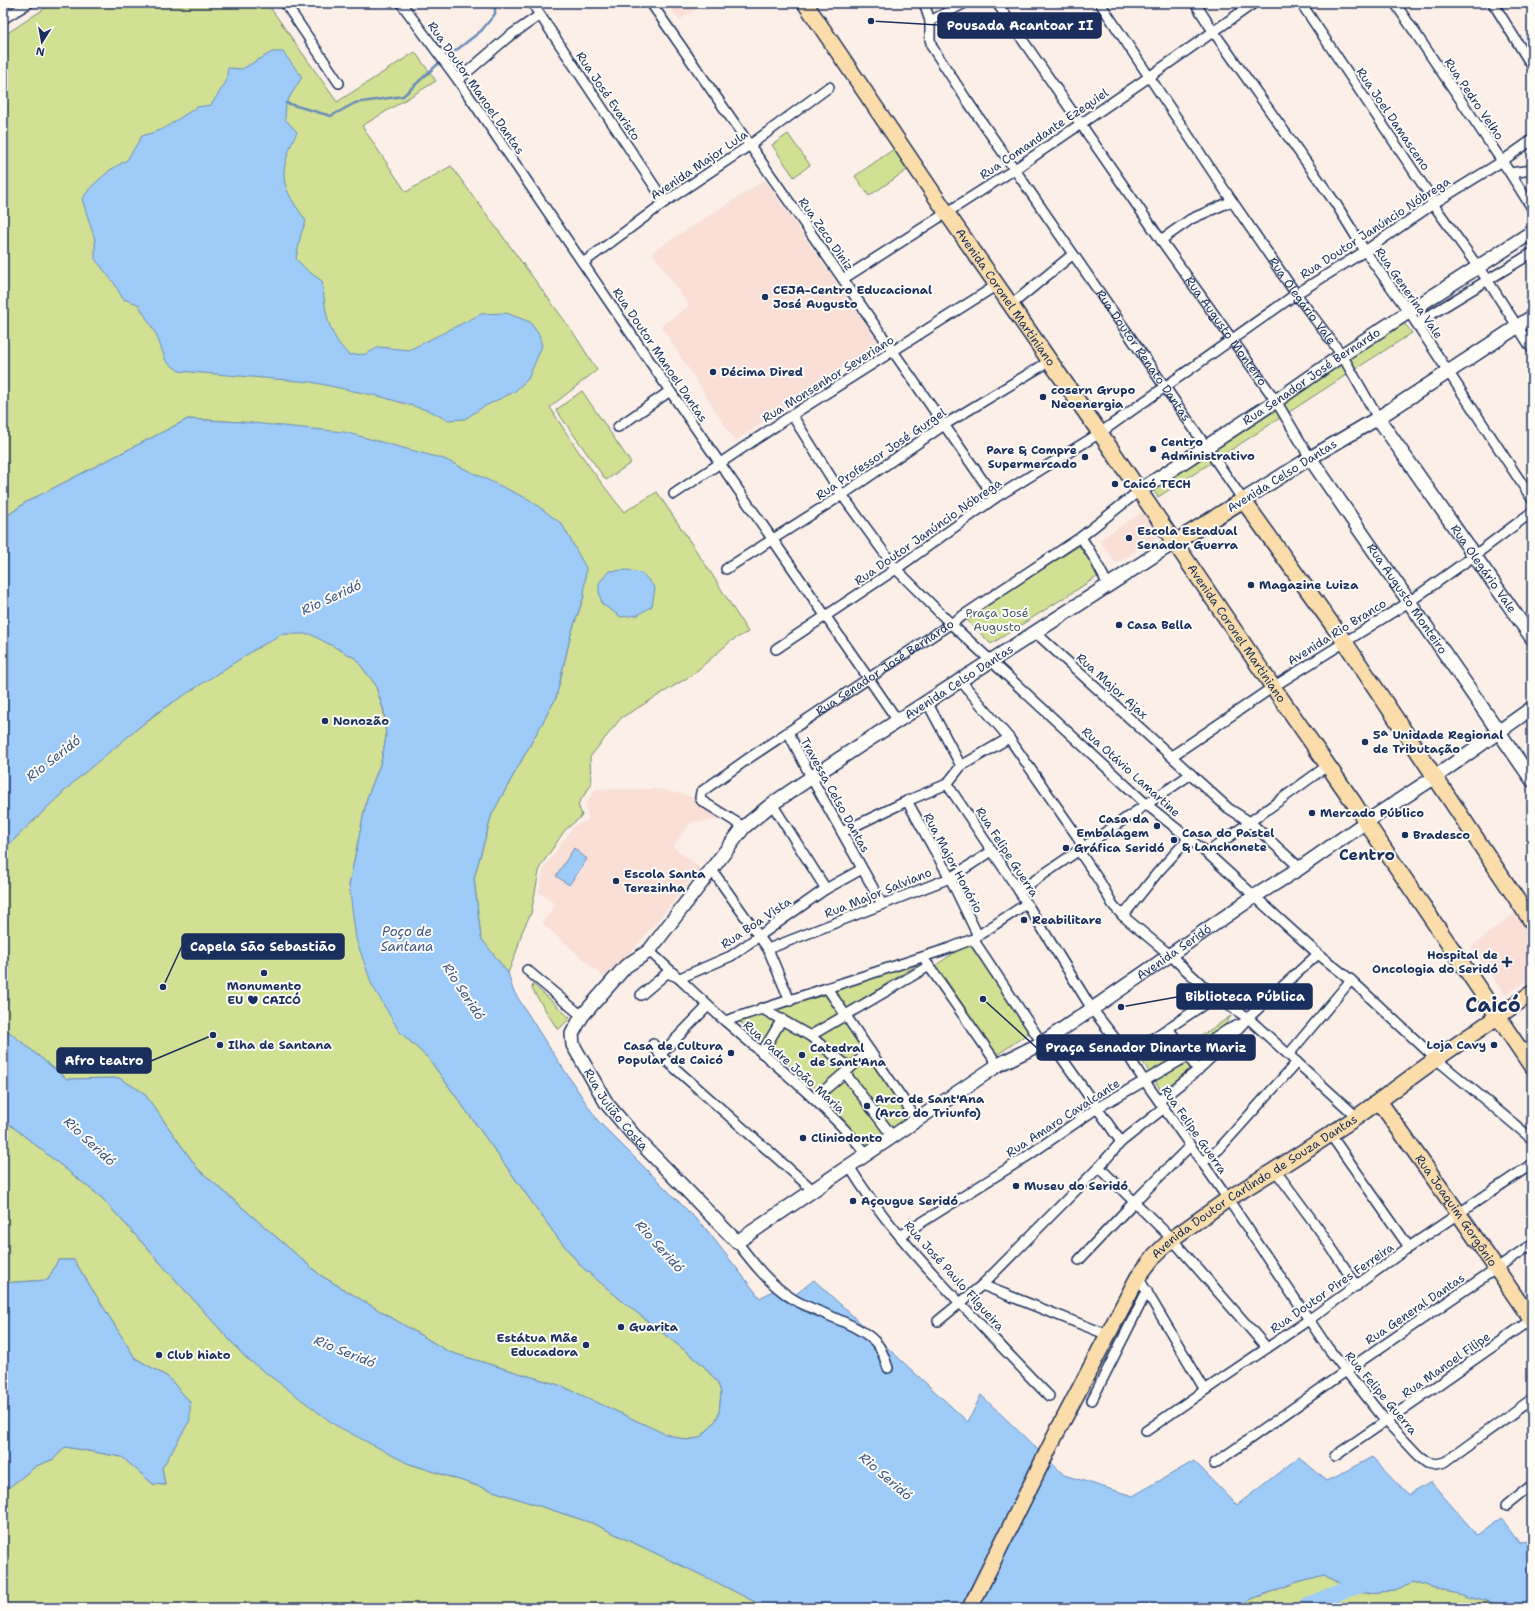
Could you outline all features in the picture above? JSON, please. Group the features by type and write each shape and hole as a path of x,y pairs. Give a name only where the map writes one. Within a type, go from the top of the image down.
{"main road":[{"name":"Avenida Coronel Martiniano","path":"805,3 946,212 1354,803 1532,1067"},
{"name":"Rua Senador José Bernardo","path":"1139,491 1276,401 1342,355 1532,232"},
{"name":"Avenida Celso Dantas","path":"712,870 744,827 772,804 991,660 1036,633 1174,543 1310,458 1378,418 1532,317"},
{"name":"Rua Olegário Vale","path":"1378,418 1532,638"},
{"name":"Rua Augusto Monteiro","path":"1310,458 1532,780"},
{"name":"Rua Doutor Renato Dantas","path":"1243,500 1344,641 1532,922"},
{"name":"Avenida Seridó","path":"737,1242 811,1188 849,1166 998,1066 1042,1043 1255,896 1300,868 1366,822 1435,777 1532,708"},
{"name":"Rua Julião Costa","path":"712,870 649,951 626,966 582,1016 572,1034 573,1045 606,1104 636,1138 737,1242"},
{"name":"Avenida Doutor Carlindo de Souza Dantas","path":"970,1608 1057,1432 1138,1277 1155,1255 1172,1239 1228,1199 1357,1117 1436,1059 1532,993"},
{"name":"Rua Joaquim Gorgônio","path":"1379,1101 1532,1320"}],"street":[{"path":"3,19 29,3"},
{"name":"Rua Doutor Manoel Dantas","path":"401,3 458,80 670,391 826,617 870,678 898,721"},
{"name":"Rua Zeco Diniz","path":"651,3 996,498"},
{"path":"924,3 930,21 965,3"},
{"name":"Rua Augusto Monteiro","path":"997,3 1161,240 1276,401 1310,458"},
{"name":"Rua Olegário Vale","path":"1100,3 1232,201 1296,294 1342,355 1378,418"},
{"name":"Rua Generina Vale","path":"1195,3 1213,31 1336,204 1365,251 1417,323 1532,500"},
{"name":"Rua Comandante Ezequiel","path":"842,279 1015,169 1254,3"},
{"name":"Rua Joel Damasceno","path":"1301,3 1427,191 1433,204 1488,281 1532,349"},
{"name":"Rua Pedro Velho","path":"1395,3 1532,208"},
{"path":"1493,3 1532,66"},
{"path":"287,4 339,82"},
{"name":"Rua José Evaristo","path":"535,4 540,15 664,202"},
{"path":"458,80 508,37 540,15"},
{"name":"Rua Doutor Renato Dantas","path":"930,21 929,31 932,46 966,99 1072,255 1243,500"},
{"name":"Avenida Major Lula","path":"583,263 664,202 750,146 829,87"},
{"name":"Rua Doutor Janúncio Nóbrega","path":"776,649 896,569 996,498 1100,433 1164,386 1296,294 1365,251 1433,204 1502,162 1532,140"},
{"path":"1510,173 1532,170"},
{"path":"1161,240 1191,219 1232,201"},
{"path":"1511,246 1520,261"},
{"path":"1417,323 1532,253"},
{"path":"1011,305 1072,255"},
{"name":"Rua Monsenhor Severiano","path":"674,494 792,415 997,285"},
{"path":"1445,289 1453,301"},
{"name":"Rua Professor José Gurgel","path":"726,569 842,495 944,425 1050,361"},
{"path":"618,427 670,391"},
{"name":"Rua Otávio Lamartine","path":"792,415 842,495 896,569 952,624 1146,804 1207,853 1318,954 1351,980 1436,1059 1532,1139"},
{"name":"Rua Senador José Bernardo","path":"744,827 702,801 700,794 788,732 1081,537 1139,491"},
{"name":"Avenida Rio Branco","path":"1172,756 1273,687 1344,641 1409,602 1532,512"},
{"path":"1081,537 1094,558 1108,586"},
{"name":"Rua Major Ajax","path":"1036,633 1228,808 1250,822 1300,868"},
{"path":"960,680 1009,738 1077,836 1081,849 1113,905 1123,916 1170,955 1215,997 1244,1021 1289,1054 1357,1117"},
{"path":"927,702 962,766"},
{"name":"Travessa Celso Dantas","path":"788,732 811,778 882,904"},
{"path":"842,832 948,784 962,766 1009,738"},
{"path":"1207,853 1327,766"},
{"path":"1019,891 1192,774"},
{"name":"Rua Felipe Guerra","path":"948,784 1019,891 1092,1009 1128,1055 1310,1319 1328,1348 1386,1421 1418,1455 1427,1462 1436,1464 1446,1462 1532,1399"},
{"name":"Rua Major Honório","path":"907,802 950,878 975,937 1042,1043"},
{"path":"772,804 826,889"},
{"path":"1123,916 1158,872 1189,838"},
{"name":"Rua Major Salviano","path":"768,949 950,878 992,851"},
{"name":"Rua Boa Vista","path":"641,995 668,973 680,978 731,956 826,889 862,869"},
{"path":"712,870 768,949 790,1001"},
{"path":"726,1021 761,1008 790,1001 950,948 975,937 1026,904"},
{"name":"Rua Padre João Maria","path":"649,951 680,978 708,1006 814,1099 867,1154"},
{"path":"938,1321 982,1285 1099,1167 1121,1142 1216,1053 1244,1021 1318,954"},
{"path":"922,957 998,1066"},
{"path":"810,1036 929,966"},
{"path":"527,970 582,1016"},
{"path":"1289,1054 1351,980"},
{"path":"827,988 917,1120"},
{"path":"1128,1055 1215,997"},
{"path":"660,1055 708,1006"},
{"path":"761,1008 810,1036 847,1070 892,1136"},
{"path":"762,1053 782,1019"},
{"name":"Rua Amaro Cavalcante","path":"900,1236 1026,1157 1097,1108 1188,1056 1244,1021"},
{"path":"1168,1028 1198,1070"},
{"path":"653,1044 660,1055 811,1188"},
{"path":"814,1099 870,1051"},
{"path":"1057,1051 1121,1142"},
{"path":"1202,1163 1219,1149 1297,1062"},
{"path":"1330,1134 1409,1247"},
{"path":"1079,1260 1190,1146"},
{"name":"Rua Doutor Pires Ferreira","path":"1146,1431 1310,1319 1409,1247 1532,1164"},
{"name":"Rua José Paulo Filgueira","path":"849,1166 858,1181 900,1236 934,1275 1049,1396"},
{"path":"1099,1167 1172,1239 1267,1348"},
{"path":"1275,1170 1318,1228 1357,1286"},
{"path":"737,1242 755,1266 784,1293 800,1303 851,1326 872,1339 883,1354 888,1368"},
{"name":"Rua General Dantas","path":"1214,1464 1346,1371 1532,1244"},
{"path":"1138,1277 1205,1390"},
{"path":"982,1285 1108,1335"},
{"path":"1092,1400 1147,1291"},
{"name":"Rua Manoel Filipe","path":"1335,1456 1532,1320"},
{"path":"1507,1505 1532,1485"}],"shaded area":[{"path":"668,3 706,3 679,20"},
{"name":"CEJA-Centro Educacional José Augusto","path":"765,180 879,343 735,441 661,326 689,306 652,252"},
{"name":"Escola Estadual Senador Guerra","path":"1142,512 1159,537 1115,563 1100,540"},
{"name":"Escola Santa Terezinha","path":"595,789 660,789 692,797 724,820 691,822 673,847 701,869 607,980 542,923 556,905 539,892 543,869 574,826 589,820 585,806"},
{"name":"Hospital de Oncologia do Seridó","path":"1515,913 1532,935 1532,977 1505,995 1471,947"}],"green space":[{"path":"53,3 267,3 337,102 415,52 436,81 362,126 406,192 451,166 573,332 597,370 550,407 558,421 585,461 624,512 657,492 748,632 731,641 692,675 621,718 590,757 591,785 578,804 582,816 565,830 540,867 531,913 522,932 508,973 481,939 474,878 492,814 556,698 571,634 584,596 242,422 188,419 26,502 3,519 3,36"},
{"path":"788,134 810,165 794,177 772,145"},
{"path":"894,149 907,170 869,196 855,176"},
{"path":"1401,319 1412,333 1158,497 1150,485"},
{"path":"582,391 631,463 606,480 556,410"},
{"name":"Praça José Augusto","path":"1079,546 1100,575 991,644 967,620 969,616"},
{"name":"Ilha de Santana","path":"310,633 355,658 375,684 384,712 386,737 381,762 367,798 349,885 399,1031 429,1059 557,1237 582,1267 702,1364 718,1383 721,1393 719,1413 716,1420 699,1438 685,1440 662,1433 562,1386 449,1352 320,1275 198,1169 144,1093 119,1078 67,1079 3,1027 3,850 76,780 110,750 174,700 282,634"},
{"path":"969,943 1030,1032 997,1055 936,965"},
{"path":"933,955 838,1014 874,1063 911,1121 870,1150 817,1089 739,1021"},
{"path":"533,984 570,1018 558,1030 532,989"},
{"path":"1231,1016 1204,1057 1162,1092 1136,1051 1168,1029 1183,1048"},
{"path":"3,1119 102,1198 245,1357 407,1463 592,1523 767,1608 3,1608 3,1492 36,1466 54,1459 65,1447 122,1457 153,1484 165,1485 162,1468 189,1420 190,1402 168,1377 135,1358 74,1260 58,1260 48,1280 3,1283"},
{"path":"1323,1575 1363,1593 1394,1591 1415,1582 1432,1588 1460,1593 1509,1608 1242,1608 1249,1600 1300,1581"}],"water":[{"path":"272,52 283,52 302,77 286,103 285,119 297,132 285,164 284,177 286,188 306,221 301,234 296,259 308,271 322,281 328,321 331,330 341,346 349,355 366,354 379,347 409,350 481,314 506,313 530,322 539,335 542,346 528,379 514,392 483,407 465,419 447,420 430,411 382,397 311,382 179,371 166,361 156,334 138,304 123,299 114,283 95,259 95,240 82,199 91,187 110,170 127,160 142,136 163,129 197,107 211,105 226,82 228,68 242,69"},
{"path":"188,419 242,422 344,432 444,459 530,500 562,524 586,568 584,596 571,634 556,698 492,814 474,878 481,938 508,973 513,990 598,1121 706,1229 760,1298 774,1290 786,1302 814,1280 968,1422 981,1395 1064,1475 1133,1496 1194,1461 1237,1505 1299,1457 1327,1481 1372,1457 1409,1495 1431,1482 1477,1535 1501,1518 1519,1542 1532,1541 1532,1608 1509,1608 1460,1593 1432,1588 1415,1582 1394,1591 1363,1593 1323,1575 1300,1581 1249,1600 1242,1608 767,1608 592,1523 407,1463 335,1425 245,1357 102,1198 3,1119 3,1027 67,1079 119,1078 144,1093 198,1169 320,1275 449,1352 562,1386 663,1433 686,1440 699,1438 716,1420 719,1413 721,1393 718,1383 702,1364 582,1267 557,1237 429,1059 399,1031 372,985 356,939 349,885 367,798 381,762 386,737 384,711 375,684 355,658 310,634 282,634 254,650 155,714 76,780 3,850 3,519 26,502"},
{"path":"628,570 643,574 655,588 652,606 638,615 621,617 602,604 599,592 599,583 609,571"},
{"path":"574,848 587,859 569,885 556,876"},
{"path":"58,1260 74,1260 135,1358 168,1377 190,1402 190,1420 162,1468 165,1485 153,1484 122,1457 65,1447 54,1459 36,1466 3,1492 3,1283 48,1280"}],"waterway":[{"path":"450,55 481,31 495,14 495,3"},
{"path":"286,103 331,116 355,103 403,96 439,63"},
{"path":"1304,1608 1338,1592 1371,1582"}],"place":[{"name":"Pousada Acantoar II","path":"871,21"},
{"name":"CEJA-Centro Educacional José Augusto","path":"765,297"},
{"name":"Décima Dired","path":"713,372"},
{"name":"cosern Grupo Neoenergia","path":"1043,397"},
{"name":"Centro Administrativo","path":"1153,449"},
{"name":"Pare & Compre Supermercado","path":"1085,457"},
{"name":"Caicó TECH","path":"1115,484"},
{"name":"Escola Estadual Senador Guerra","path":"1129,538"},
{"name":"Magazine Luiza","path":"1251,585"},
{"name":"Casa Bella","path":"1119,625"},
{"name":"Nonozão","path":"325,721"},
{"name":"5ª Unidade Regional de Tributação","path":"1365,742"},
{"name":"Mercado Público","path":"1312,813"},
{"name":"Casa da Embalagem","path":"1157,826"},
{"name":"Bradesco","path":"1405,835"},
{"name":"Casa do Pastel & Lanchonete","path":"1174,840"},
{"name":"Gráfica Seridó","path":"1066,848"},
{"name":"Escola Santa Terezinha","path":"616,881"},
{"name":"Reabilitare","path":"1024,920"},
{"name":"Hospital de Oncologia do Seridó","path":"1507,962"},
{"name":"Monumento EU ♥ CAICÓ","path":"264,973"},
{"name":"Capela São Sebastião","path":"163,987"},
{"name":"Praça Senador Dinarte Mariz","path":"983,999"},
{"name":"Biblioteca Pública","path":"1121,1007"},
{"name":"Afro teatro","path":"213,1035"},
{"name":"Ilha de Santana","path":"220,1045"},
{"name":"Loja Cavy","path":"1494,1045"},
{"name":"Casa de Cultura Popular de Caicó","path":"731,1053"},
{"name":"Catedral de Sant'Ana","path":"802,1055"},
{"name":"Arco de Sant'Ana (Arco do Triunfo)","path":"867,1106"},
{"name":"Cliniodonto","path":"803,1138"},
{"name":"Museu do Seridó","path":"1016,1186"},
{"name":"Açougue Seridó","path":"853,1201"},
{"name":"Guarita","path":"621,1327"},
{"name":"Estátua Mãe Educadora","path":"586,1345"},
{"name":"Club hiato","path":"159,1355"}],"district":[{"name":"Centro","path":"1367,854"},
{"name":"Caicó","path":"1493,1005"}],"water label":[{"name":"Rio Seridó","path":"331,597"},
{"name":"Rio Seridó","path":"53,758"},
{"name":"Poço de Santana","path":"407,938"},
{"name":"Rio Seridó","path":"464,991"},
{"name":"Rio Seridó","path":"90,1141"},
{"name":"Rio Seridó","path":"660,1246"},
{"name":"Rio Seridó","path":"345,1351"},
{"name":"Rio Seridó","path":"886,1476"}]}
